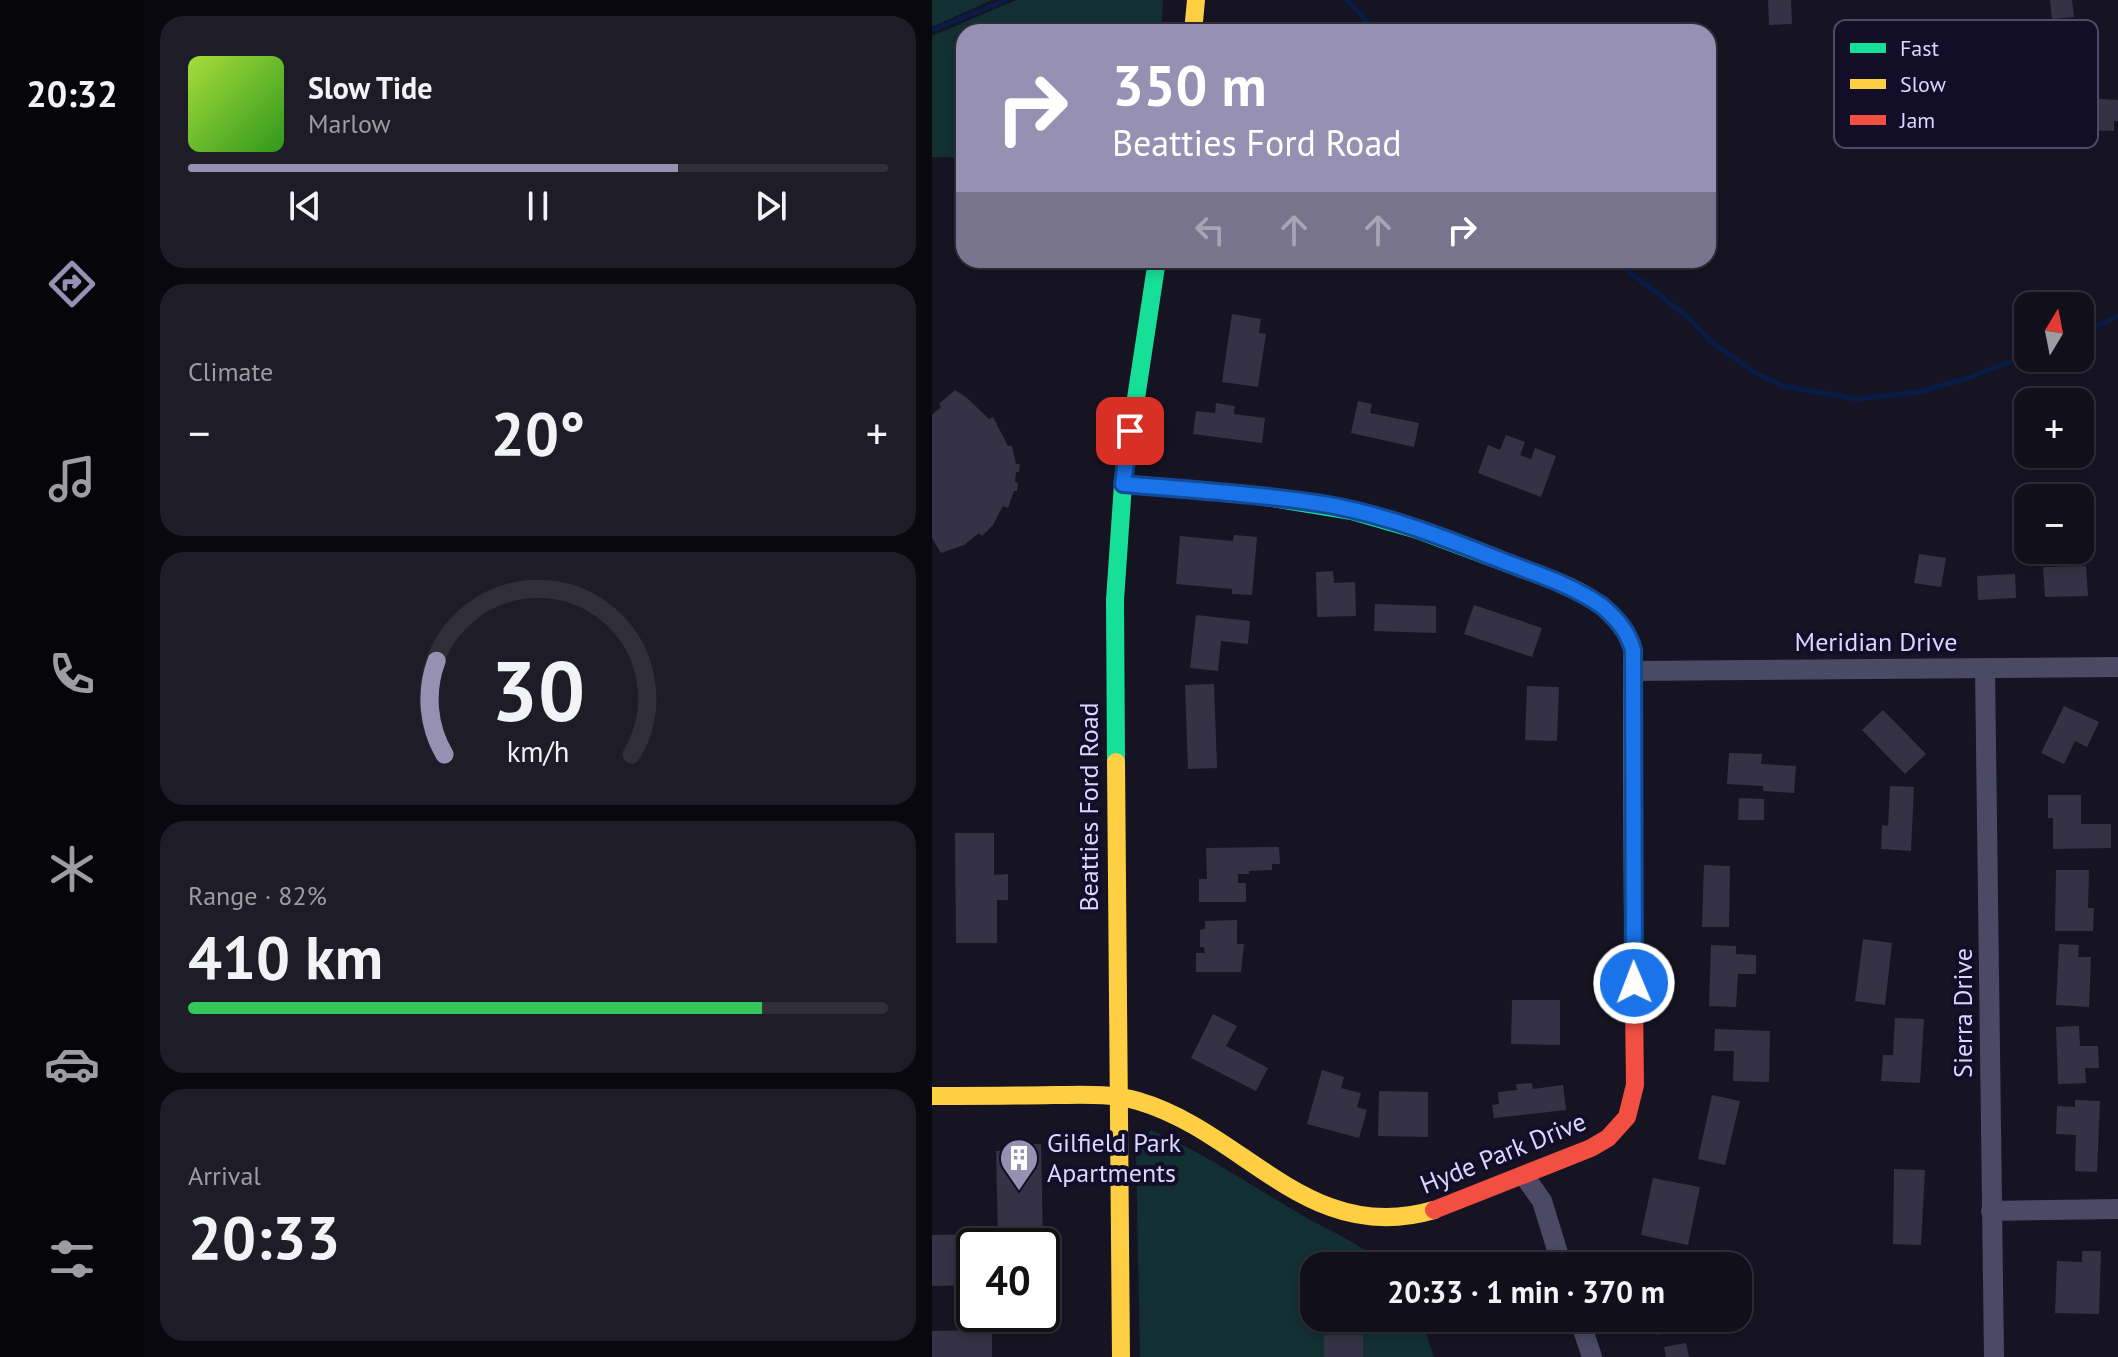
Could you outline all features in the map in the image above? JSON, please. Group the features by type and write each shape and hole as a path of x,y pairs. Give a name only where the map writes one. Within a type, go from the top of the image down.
{"street":[{"path":"1194,24 1196,0"},
{"name":"Beatties Ford Road","path":"1121,1357 1114,645 1123,484 1156,268"},
{"name":"Hyde Park Drive","path":"932,1096 1117,1095 1167,1111 1300,1192 1352,1215 1379,1219 1418,1215 1525,1177 1608,1138 1627,1117 1635,1085 1634,671 1633,650 1624,628 1599,605 1558,583 1439,536 1331,506 1261,496 1123,484"},
{"name":"Meridian Drive","path":"1634,671 2118,667"},
{"name":"Sierra Drive","path":"1985,668 1994,1357"},
{"path":"1525,1177 1542,1201 1558,1252"},
{"path":"1991,1211 2118,1209"},
{"path":"1584,1332 1592,1357"}],"green space":[{"path":"932,0 992,0 932,27"},
{"path":"1016,0 1163,0 1162,24 960,24"},
{"path":"956,26 956,158 932,157 932,36"},
{"path":"1151,1130 1209,1159 1367,1252 1300,1252 1300,1332 1426,1332 1434,1357 1140,1357 1136,1151"}],"building":[{"path":"1768,0 1791,0 1792,24 1769,25"},
{"path":"2050,0 2072,0 2074,17 2052,19"},
{"path":"2098,99 2118,100 2118,121 2114,121 2114,131 2098,130"},
{"path":"1232,314 1261,319 1259,333 1266,334 1258,387 1222,382"},
{"path":"955,390 989,419 993,417 1008,446 1012,446 1016,464 1020,464 1019,472 1016,472 1017,491 1014,491 1008,508 1003,506 993,525 982,536 979,533 964,545 941,553 932,538 932,415"},
{"path":"1358,401 1372,404 1370,413 1419,423 1414,447 1351,433"},
{"path":"1216,403 1235,406 1234,414 1265,418 1262,443 1193,434 1196,411 1215,413"},
{"path":"1506,435 1525,442 1520,455 1531,459 1535,448 1556,456 1541,497 1478,473 1488,445 1500,450"},
{"path":"1234,535 1257,537 1252,595 1232,594 1232,589 1176,584 1180,536 1233,541"},
{"path":"1919,554 1946,558 1941,587 1914,583"},
{"path":"2086,566 2088,596 2045,597 2043,567"},
{"path":"1333,571 1334,583 1355,582 1356,616 1317,617 1316,572"},
{"path":"2015,574 2016,598 1978,600 1977,576"},
{"path":"1375,604 1436,606 1436,633 1374,631"},
{"path":"1474,605 1542,628 1532,657 1464,634"},
{"path":"1196,615 1250,621 1248,644 1221,641 1218,671 1190,668"},
{"path":"1214,684 1217,768 1188,769 1185,685"},
{"path":"1527,686 1559,687 1557,741 1525,740"},
{"path":"2064,706 2099,722 2087,747 2075,741 2064,764 2041,753"},
{"path":"1883,710 1926,754 1905,774 1862,730"},
{"path":"1729,753 1762,754 1761,764 1796,766 1794,793 1763,791 1763,786 1727,784"},
{"path":"1890,786 1914,787 1911,851 1881,849 1882,825 1888,826"},
{"path":"2048,795 2081,795 2081,824 2111,824 2111,848 2053,849 2053,818 2048,818"},
{"path":"1739,798 1764,799 1764,820 1738,820"},
{"path":"955,833 994,833 994,875 1008,874 1008,900 997,900 997,943 956,943"},
{"path":"1279,847 1280,864 1272,864 1272,870 1238,874 1238,883 1246,883 1246,902 1199,902 1199,879 1207,879 1206,848"},
{"path":"1704,865 1730,866 1729,927 1702,927"},
{"path":"2056,870 2089,870 2088,908 2094,908 2093,931 2055,931"},
{"path":"1237,920 1237,944 1244,944 1241,972 1196,972 1196,953 1205,953 1204,947 1200,947 1200,930 1205,929 1205,921"},
{"path":"1863,939 1892,943 1885,1005 1855,1001"},
{"path":"2059,944 2079,945 2078,957 2091,957 2089,1007 2056,1005"},
{"path":"1711,945 1736,946 1736,954 1756,955 1756,974 1738,974 1736,1007 1709,1006"},
{"path":"1512,1000 1560,1000 1560,1045 1511,1044"},
{"path":"1213,1014 1237,1026 1226,1046 1268,1068 1256,1091 1191,1058"},
{"path":"1895,1018 1924,1019 1920,1083 1881,1081 1883,1055 1893,1055"},
{"path":"2079,1026 2080,1046 2098,1046 2099,1068 2085,1068 2086,1083 2058,1084 2056,1027"},
{"path":"1715,1029 1770,1031 1769,1082 1733,1081 1734,1051 1714,1051"},
{"path":"1322,1070 1344,1077 1341,1088 1361,1093 1357,1107 1367,1110 1359,1138 1307,1124"},
{"path":"1532,1083 1533,1089 1563,1085 1566,1110 1494,1118 1492,1105 1499,1104 1498,1092 1517,1090 1516,1084"},
{"path":"1379,1091 1428,1092 1428,1137 1378,1136"},
{"path":"1712,1095 1740,1101 1725,1165 1698,1159"},
{"path":"2075,1100 2100,1101 2097,1172 2075,1171 2076,1135 2056,1134 2057,1106 2075,1107"},
{"name":"Gilfield Park Apartments","path":"1041,1144 1043,1228 998,1228 996,1151 1011,1150 1011,1145"},
{"path":"1894,1169 1925,1170 1921,1245 1893,1244"},
{"path":"1653,1178 1700,1187 1688,1245 1641,1235"},
{"name":"Gilfield Park Apartments","path":"932,1235 956,1235 956,1285 932,1286"},
{"path":"2082,1251 2101,1251 2099,1314 2055,1313 2057,1261 2082,1262"},
{"path":"932,1331 992,1332 992,1357 932,1357"},
{"path":"1324,1335 1363,1335 1363,1357 1324,1357"},
{"path":"1686,1343 1689,1357 1666,1357 1664,1347"}],"waterway":[{"path":"932,30 1007,0"},
{"path":"1347,0 1370,24"},
{"path":"1624,268 1689,318 1710,341 1754,372 1783,386 1856,399 1919,392 2014,360"},
{"path":"2094,327 2118,316"}],"traffic: fast":[{"path":"1116,762 1115,600 1123,484 1156,268"},
{"path":"1123,484 1253,495 1352,511 1418,530 1568,586"}],"traffic: slow":[{"path":"1194,24 1196,0"},
{"path":"1568,586 1607,611 1622,627 1632,648 1633,917"},
{"path":"1116,762 1121,1357"},
{"path":"932,1096 1085,1095 1127,1098 1176,1116 1313,1200 1350,1213 1389,1217 1434,1210"}],"traffic: jam":[{"path":"1434,1210 1591,1148 1608,1138 1627,1117 1635,1085 1633,917"}],"place":[{"name":"Gilfield Park Apartments","path":"1019,1192"}],"route":[{"path":"1130,431 1123,484 1261,496 1331,506 1381,518 1439,536 1582,593 1624,628 1633,650 1634,671 1634,983"}]}
